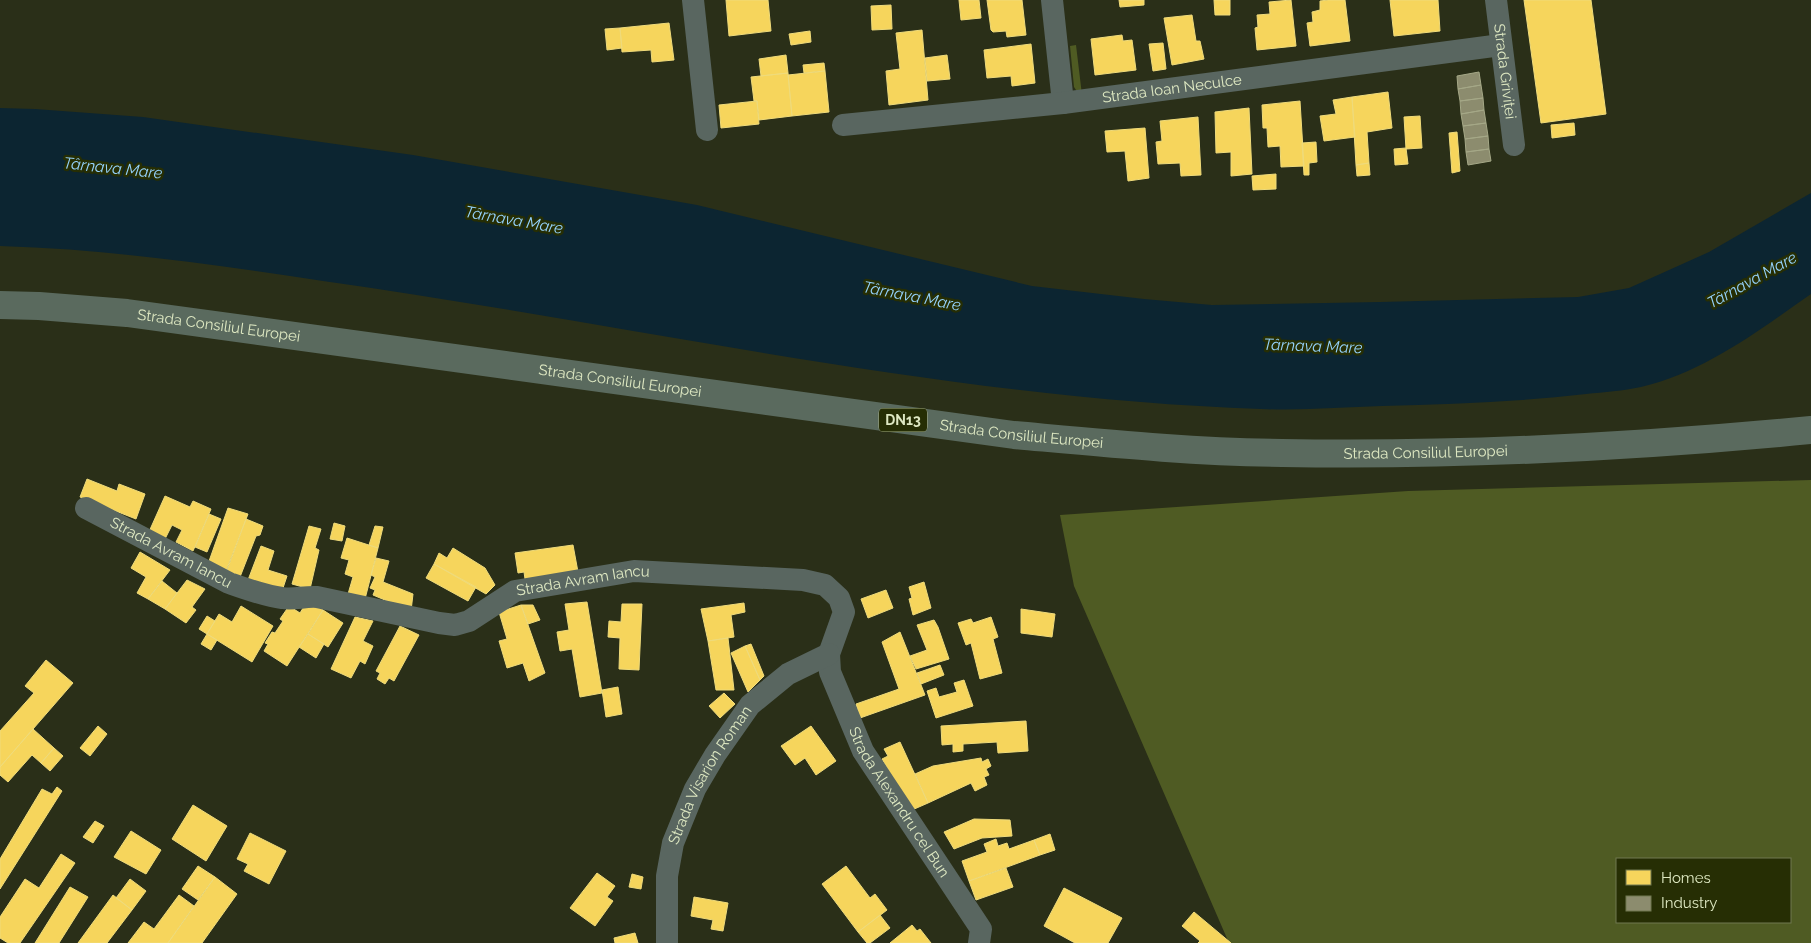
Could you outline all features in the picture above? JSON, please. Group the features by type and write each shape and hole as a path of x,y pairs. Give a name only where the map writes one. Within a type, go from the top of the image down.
{"highway":[{"name":"Strada Consiliul Europei","path":"0,305 127,313 1014,435 1149,447 1280,453 1505,451 1653,443 1811,430"}],"street":[{"path":"693,0 707,130"},
{"path":"1052,0 1063,103"},
{"name":"Strada Griviței","path":"1496,0 1514,145"},
{"name":"Strada Ioan Neculce","path":"843,125 1063,103 1501,45"},
{"name":"Strada Avram Iancu","path":"86,508 229,583 244,588 283,599 308,596 317,597 455,625 469,622 515,591 634,572 803,580 825,584 839,598 844,612 829,654"},
{"name":"Strada Visarion Roman","path":"667,943 667,876 673,843 695,788 715,755 750,705 788,674 829,654"},
{"name":"Strada Alexandru cel Bun","path":"829,654 830,672 863,751 981,929 979,943"}],"green space":[{"path":"1076,45 1082,95 1074,87 1070,46"},
{"path":"1811,480 1811,943 1229,943 1074,586 1060,515 1408,491"}],"water":[{"name":"Târnava Mare","path":"0,108 143,117 413,155 697,205 1032,286 1212,305 1578,297 1629,288 1709,252 1811,193 1811,294 1751,336 1709,361 1665,380 1641,387 1620,390 1510,401 1291,410 1143,402 1025,391 791,357 440,299 243,269 81,250 0,246"}],"building: Homes":[{"path":"726,0 768,0 771,31 729,36"},
{"path":"959,0 979,0 981,18 961,20"},
{"path":"987,0 1022,0 1026,35 1007,37 1006,31 993,32 991,30"},
{"path":"1119,0 1144,0 1144,5 1120,7"},
{"path":"1214,0 1230,0 1230,15 1215,15"},
{"path":"1291,0 1296,46 1257,50 1255,28 1258,27 1257,15 1270,14 1269,2"},
{"path":"1345,0 1350,41 1310,46 1307,23 1313,22 1312,12 1320,10 1320,1"},
{"path":"1390,0 1438,0 1440,31 1394,36"},
{"path":"1524,0 1591,0 1606,114 1541,123"},
{"path":"891,5 892,29 872,30 871,6"},
{"path":"1192,15 1196,41 1200,41 1204,59 1172,65 1164,18"},
{"path":"669,23 674,60 652,62 651,50 622,52 620,28"},
{"path":"620,28 622,48 607,50 605,29"},
{"path":"922,30 928,100 889,105 886,71 900,69 896,33"},
{"path":"810,31 811,42 791,45 789,34"},
{"path":"1122,35 1123,41 1132,40 1136,70 1095,75 1091,39"},
{"path":"1163,43 1166,69 1153,71 1149,44"},
{"path":"1031,44 1035,83 1012,86 1011,76 987,78 984,50"},
{"path":"786,55 788,73 761,76 759,59"},
{"path":"947,55 950,79 927,81 925,58"},
{"path":"824,63 825,71 804,73 803,65"},
{"path":"825,71 829,112 792,116 788,75"},
{"path":"788,73 792,116 759,120 757,101 754,101 751,77"},
{"path":"1388,92 1392,128 1367,132 1369,163 1356,165 1352,97"},
{"path":"1352,97 1355,137 1324,141 1320,116 1336,114 1333,100"},
{"path":"757,101 759,124 721,128 719,105"},
{"path":"1300,101 1304,166 1281,167 1280,146 1268,147 1267,128 1263,128 1262,105"},
{"path":"1249,108 1252,174 1231,176 1231,152 1216,153 1215,112"},
{"path":"1420,116 1422,148 1406,149 1404,117"},
{"path":"1198,117 1201,175 1181,176 1180,163 1158,164 1156,142 1162,141 1160,121"},
{"path":"1574,123 1575,135 1552,138 1551,125"},
{"path":"1145,128 1149,178 1128,181 1125,151 1107,152 1105,131"},
{"path":"1457,132 1460,171 1452,173 1449,133"},
{"path":"1316,142 1317,162 1309,163 1309,175 1304,175 1302,143"},
{"path":"1406,148 1408,164 1395,165 1394,149"},
{"path":"1369,163 1370,175 1357,176 1356,165"},
{"path":"1276,174 1276,189 1253,190 1252,176"},
{"path":"87,479 117,491 119,484 145,494 136,519 80,497"},
{"path":"165,496 190,507 193,501 211,509 193,551 176,542 182,530 172,525 164,541 148,534"},
{"path":"228,508 248,514 226,571 208,564"},
{"path":"209,514 221,519 207,552 195,547"},
{"path":"246,519 263,526 260,535 256,536 240,577 226,573"},
{"path":"334,523 345,526 342,541 330,539"},
{"path":"309,526 321,529 315,548 319,550 310,589 292,584"},
{"path":"375,526 383,527 378,548 369,545"},
{"path":"347,538 378,548 365,599 348,594 353,577 345,574 349,560 341,558"},
{"path":"573,545 578,572 525,579 524,572 518,573 515,553"},
{"path":"261,546 274,551 268,570 287,576 282,591 248,580"},
{"path":"453,548 485,568 495,585 486,594 434,564 439,553 447,558"},
{"path":"140,552 170,570 148,599 137,593 146,577 131,568"},
{"path":"376,558 389,561 383,582 413,594 411,611 373,595 375,590 370,588 375,577 371,575"},
{"path":"434,564 476,587 468,601 426,578"},
{"path":"187,580 205,589 192,607 196,610 186,623 165,609"},
{"path":"162,581 177,593 165,609 148,599"},
{"path":"924,582 931,608 913,615 909,599 912,598 909,587"},
{"path":"886,590 893,608 868,618 861,599"},
{"path":"308,600 323,610 287,666 264,651 268,644 265,643 272,632 275,633 283,621 280,619 289,606 300,613"},
{"path":"587,602 602,693 580,697 572,649 560,651 557,632 569,630 565,604"},
{"path":"744,603 745,612 731,615 734,637 708,641 701,609"},
{"path":"622,604 642,604 639,670 619,669 620,638 608,637 609,621 621,622"},
{"path":"521,605 533,605 540,620 528,624"},
{"path":"521,605 545,673 529,681 523,663 507,668 499,641 507,639 499,612"},
{"path":"241,606 273,626 252,662 207,634 219,614 232,622"},
{"path":"1021,609 1055,614 1052,637 1021,633"},
{"path":"323,610 343,623 328,647 308,634"},
{"path":"207,616 215,621 207,634 199,629"},
{"path":"355,617 373,621 363,641 373,646 365,664 360,661 351,678 331,669"},
{"path":"991,617 998,637 993,639 1002,673 980,679 971,643 966,645 958,623 971,619 973,623"},
{"path":"934,620 949,659 916,669 910,656 927,650 917,625"},
{"path":"400,626 419,635 394,681 389,678 385,684 377,679 380,673 376,671"},
{"path":"900,632 925,695 860,718 856,704 899,689 882,642"},
{"path":"207,634 217,640 211,650 201,644"},
{"path":"308,634 324,644 316,658 299,647"},
{"path":"728,638 734,690 716,690 708,641"},
{"path":"751,644 764,676 760,680 745,646"},
{"path":"745,646 760,680 748,692 731,653"},
{"path":"46,660 73,683 0,767 0,731 34,693 25,686"},
{"path":"940,665 944,675 921,684 917,673"},
{"path":"964,680 973,706 936,718 927,691 936,688 939,697 957,692 954,683"},
{"path":"618,687 622,714 606,717 602,690"},
{"path":"724,693 735,704 720,718 709,706"},
{"path":"1026,721 1028,751 998,753 997,742 963,744 963,751 953,752 953,744 942,745 941,726"},
{"path":"98,726 107,734 90,756 80,748"},
{"path":"811,726 836,761 816,775 805,758 795,765 781,746"},
{"path":"33,729 54,748 41,763 32,755 8,782 0,775 0,767"},
{"path":"900,742 928,803 912,810 882,759 888,756 884,749"},
{"path":"54,748 63,756 50,771 41,763"},
{"path":"981,758 982,762 988,759 991,766 986,769 989,775 984,777 987,785 975,791 971,783 928,803 915,774 933,766"},
{"path":"57,787 62,791 0,889 0,859 42,789 52,794"},
{"path":"193,805 227,826 206,861 172,839"},
{"path":"974,819 1010,820 1012,836 982,838 954,849 944,832"},
{"path":"95,821 104,826 93,843 83,837"},
{"path":"131,831 161,850 146,874 114,857"},
{"path":"250,833 286,851 269,884 244,871 248,864 237,859"},
{"path":"1050,834 1055,850 1040,855 1034,840"},
{"path":"996,839 998,846 1007,843 1009,849 1034,840 1040,855 969,881 962,861 987,852 984,844"},
{"path":"61,854 75,863 20,943 8,943 0,938 0,917 25,879 39,888"},
{"path":"198,866 215,877 198,900 182,889"},
{"path":"846,866 870,898 875,894 887,910 858,932 822,884"},
{"path":"1006,868 1013,887 976,900 969,881"},
{"path":"597,873 615,886 607,897 613,901 595,926 570,908"},
{"path":"632,874 643,877 641,889 629,887"},
{"path":"215,877 237,894 202,943 168,943"},
{"path":"130,879 146,891 132,910 116,898"},
{"path":"70,887 88,897 59,943 35,943"},
{"path":"1064,888 1122,918 1108,943 1075,943 1044,926"},
{"path":"113,895 132,910 107,943 78,943"},
{"path":"179,895 194,906 168,943 128,943 144,922 154,929"},
{"path":"694,897 728,903 723,931 711,929 713,920 691,916"},
{"path":"1194,912 1231,943 1198,943 1200,941 1182,926"},
{"path":"880,915 890,928 870,943 867,943 858,932"},
{"path":"912,925 917,931 920,929 931,943 890,943"},
{"path":"635,933 638,943 615,943 614,938"}],"building: Industry":[{"path":"1479,72 1481,85 1458,89 1457,76"},
{"path":"1481,85 1483,98 1460,101 1458,89"},
{"path":"1483,98 1484,110 1461,114 1460,101"},
{"path":"1484,110 1486,123 1463,126 1461,114"},
{"path":"1486,123 1488,136 1465,139 1463,126"},
{"path":"1488,136 1489,149 1466,152 1465,139"},
{"path":"1489,149 1491,161 1468,165 1466,152"}]}
